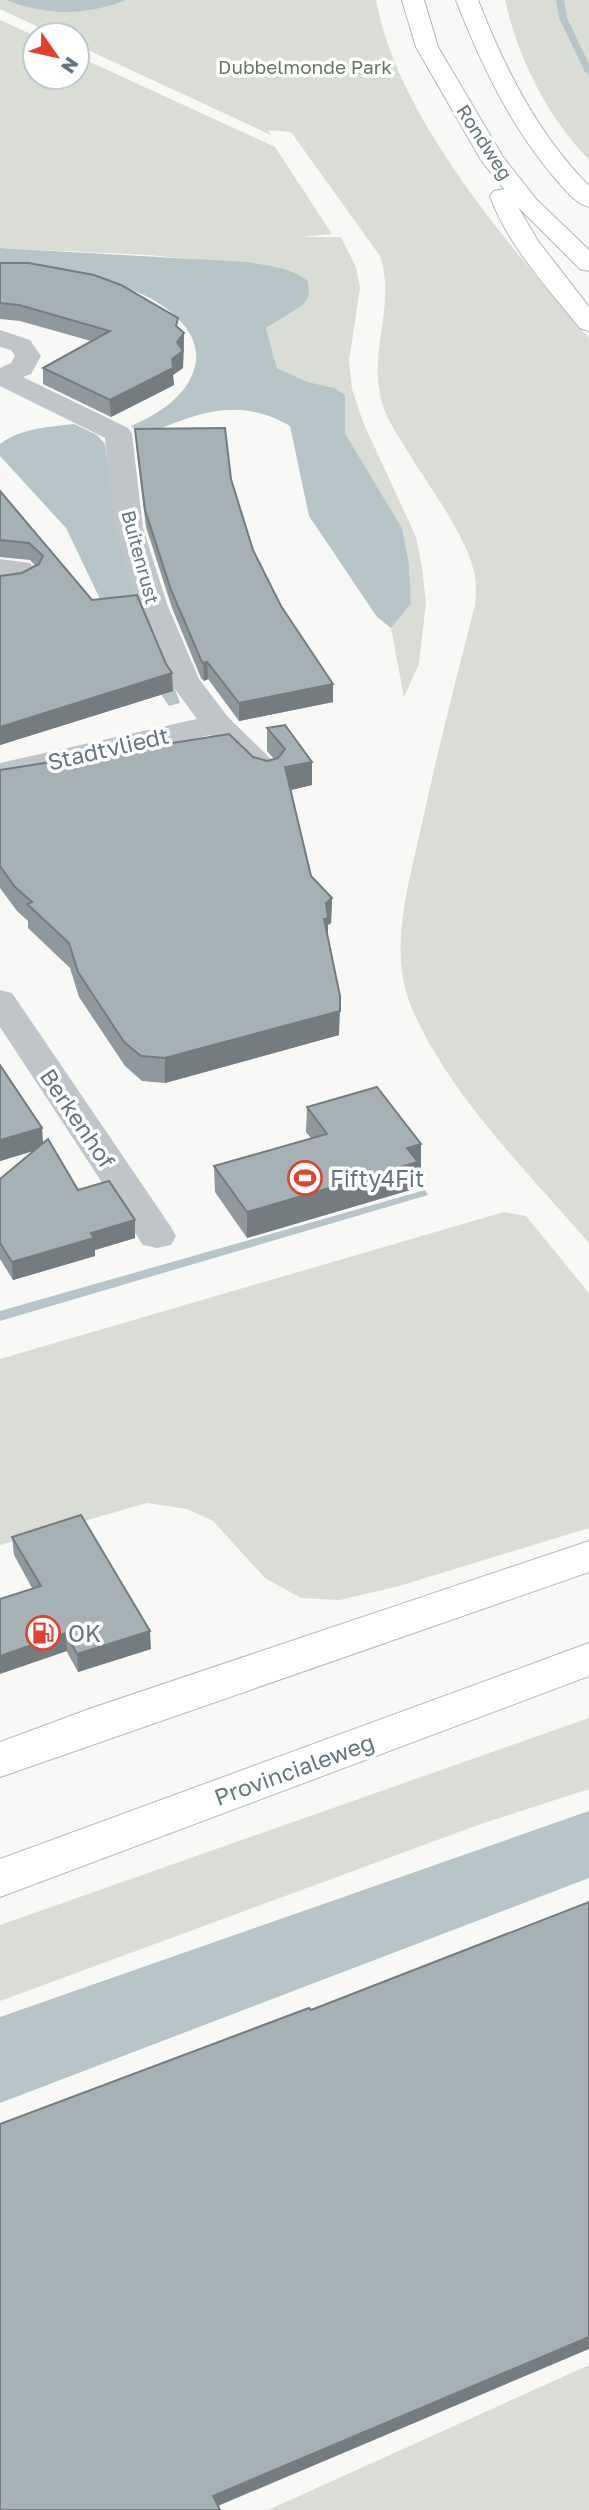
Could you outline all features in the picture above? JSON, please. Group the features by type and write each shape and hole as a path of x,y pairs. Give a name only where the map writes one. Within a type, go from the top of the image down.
{"main road":[{"name":"Rondweg","path":"413,0 427,47 493,160 528,204 589,264"},
{"name":"Rondweg","path":"467,0 488,55 518,115 584,193"},
{"path":"493,160 505,209 550,275 589,323"},
{"path":"0,1760 121,1715 589,1556"},
{"name":"Provincialeweg","path":"0,1878 589,1659"}],"street":[{"path":"0,338 21,345 28,356 22,368 1,377"},
{"name":"Buitenrust","path":"1,377 118,434 129,528 152,604 184,681 217,724 266,772"},
{"path":"0,568 20,569 27,575 15,581 0,583"},
{"name":"Stadtvliedt","path":"0,773 217,724"},
{"name":"Berkenhof","path":"1,1004 157,1236"}],"green space":[{"name":"Dubbelmonde Park","path":"0,0 376,0 388,45 407,90 432,135 493,223 589,338 589,1243 467,1101 427,1038 404,985 401,940 406,894 475,605 476,586 473,568 461,538 393,428 382,401 378,359 385,291 380,256 291,132 268,130 271,135 91,51 91,21 25,21 0,9"},
{"path":"505,0 589,0 589,160 560,125 536,86 518,43"},
{"path":"0,20 21,30 21,91 91,91 91,62 275,147 332,234 301,237 341,237 356,267 360,288 349,361 352,389 363,422 416,537 426,602 419,664 404,697 391,628 411,604 409,563 402,528 345,433 345,395 335,388 308,382 277,368 266,328 302,306 278,267 148,255 0,248"},
{"path":"504,1212 526,1216 589,1293 589,1528 399,1586 340,1600 301,1598 265,1578 213,1521 187,1509 147,1503 0,1545 0,1359"},
{"path":"589,1718 589,1789 478,1825 0,2001 0,1925"},
{"path":"589,2365 589,2510 268,2510"}],"shaded area":[{"path":"6,0 126,0 96,9 66,12 36,9"},
{"path":"0,248 246,262 286,270 308,281 309,296 302,306 266,328 277,368 308,382 335,388 345,395 345,433 402,528 409,563 411,604 391,628 377,617 309,516 290,426 252,411 216,411 180,421 143,436 131,426 170,403 191,377 196,352 185,326 162,305 135,291 0,268"},
{"path":"74,424 97,435 105,444 121,545 180,703 169,706 133,655 103,605 66,528 0,456 0,444 16,435 35,429"},
{"path":"425,1190 428,1195 0,1321 0,1311"},
{"path":"589,1811 589,1878 0,2103 0,2017"}],"building":[{"path":"0,263 29,263 94,275 121,285 178,318 176,326 184,333 177,342 183,351 172,359 173,368 110,400 43,368 110,331 19,305 0,303"},
{"path":"225,428 231,479 253,550 281,606 333,684 239,703 207,662 203,663 201,660 171,590 145,510 135,429"},
{"path":"0,491 92,600 137,595 172,673 0,727 0,576 22,573 39,564 43,556 29,543 0,540"},
{"path":"285,725 312,762 285,767 311,876 332,898 326,903 328,918 324,919 340,996 340,1011 165,1058 141,1056 124,1042 78,972 69,943 27,904 32,902 15,887 0,866 0,770 229,734 253,757 267,761 278,758 285,749 267,728"},
{"path":"0,1065 42,1128 0,1140"},
{"path":"377,1087 421,1144 407,1148 418,1162 247,1212 214,1166 327,1134 307,1107"},
{"path":"48,1139 78,1190 109,1181 135,1220 91,1233 94,1238 12,1262 0,1243 0,1179"},
{"path":"81,1515 150,1631 77,1654 66,1633 0,1656 0,1599 41,1586 12,1537"},
{"path":"589,1902 589,2337 213,2496 220,2510 0,2510 0,2124 309,2008 311,2010"}],"waterway":[{"path":"560,0 563,18 589,72"}],"place":[{"name":"Fifty4Fit","path":"305,1178"},
{"name":"OK","path":"43,1633"}]}
